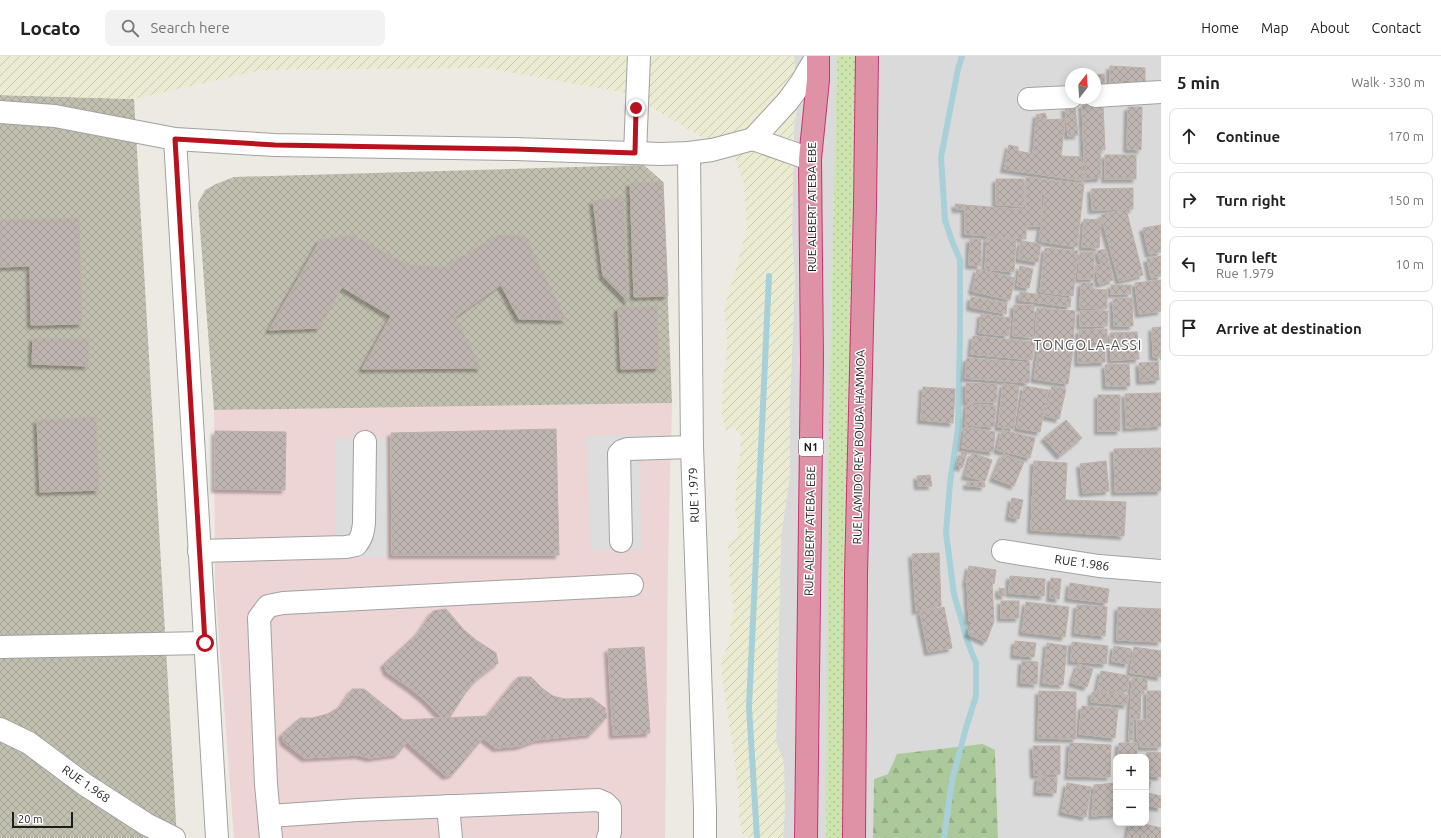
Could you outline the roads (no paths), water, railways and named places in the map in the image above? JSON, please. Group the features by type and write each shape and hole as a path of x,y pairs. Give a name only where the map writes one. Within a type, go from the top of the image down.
{"highway":[{"name":"RUE ALBERT ATEBA EBE","path":"806,838 812,360 810,159 818,80 818,56"},
{"name":"RUE LAMIDO REY BOUBA HAMMOA","path":"854,838 856,567 865,205 867,56"}],"street":[{"path":"635,153 639,56"},
{"path":"0,112 55,116 89,121 175,139 275,145 635,153 689,152 712,150 752,139 788,101 818,56"},
{"path":"1101,96 1161,92"},
{"path":"1029,99 1065,97"},
{"path":"175,139 217,838"},
{"path":"752,139 810,159"},
{"name":"RUE 1.979","path":"689,152 692,447 705,838"},
{"path":"199,551 346,547 356,545 363,533 364,523 365,442"},
{"path":"621,541 619,454 628,448 692,447"},
{"name":"RUE 1.986","path":"1003,551 1099,566 1161,572"},
{"path":"272,838 266,784 258,618 268,606 283,603 632,585"},
{"path":"0,647 205,643"},
{"name":"RUE 1.968","path":"0,729 29,743 84,784 146,824 174,838"},
{"path":"269,816 358,810 598,800 610,808 610,832 608,838"},
{"path":"448,806 451,838"}],"waterway":[{"path":"944,838 952,780 976,696 976,663 968,643 954,594 946,533 950,483 958,429 960,260 945,220 941,157 958,69 962,56"},
{"path":"757,838 749,707 769,276"}],"district":[{"name":"TONGOLA-ASSI","path":"1088,345"}]}
